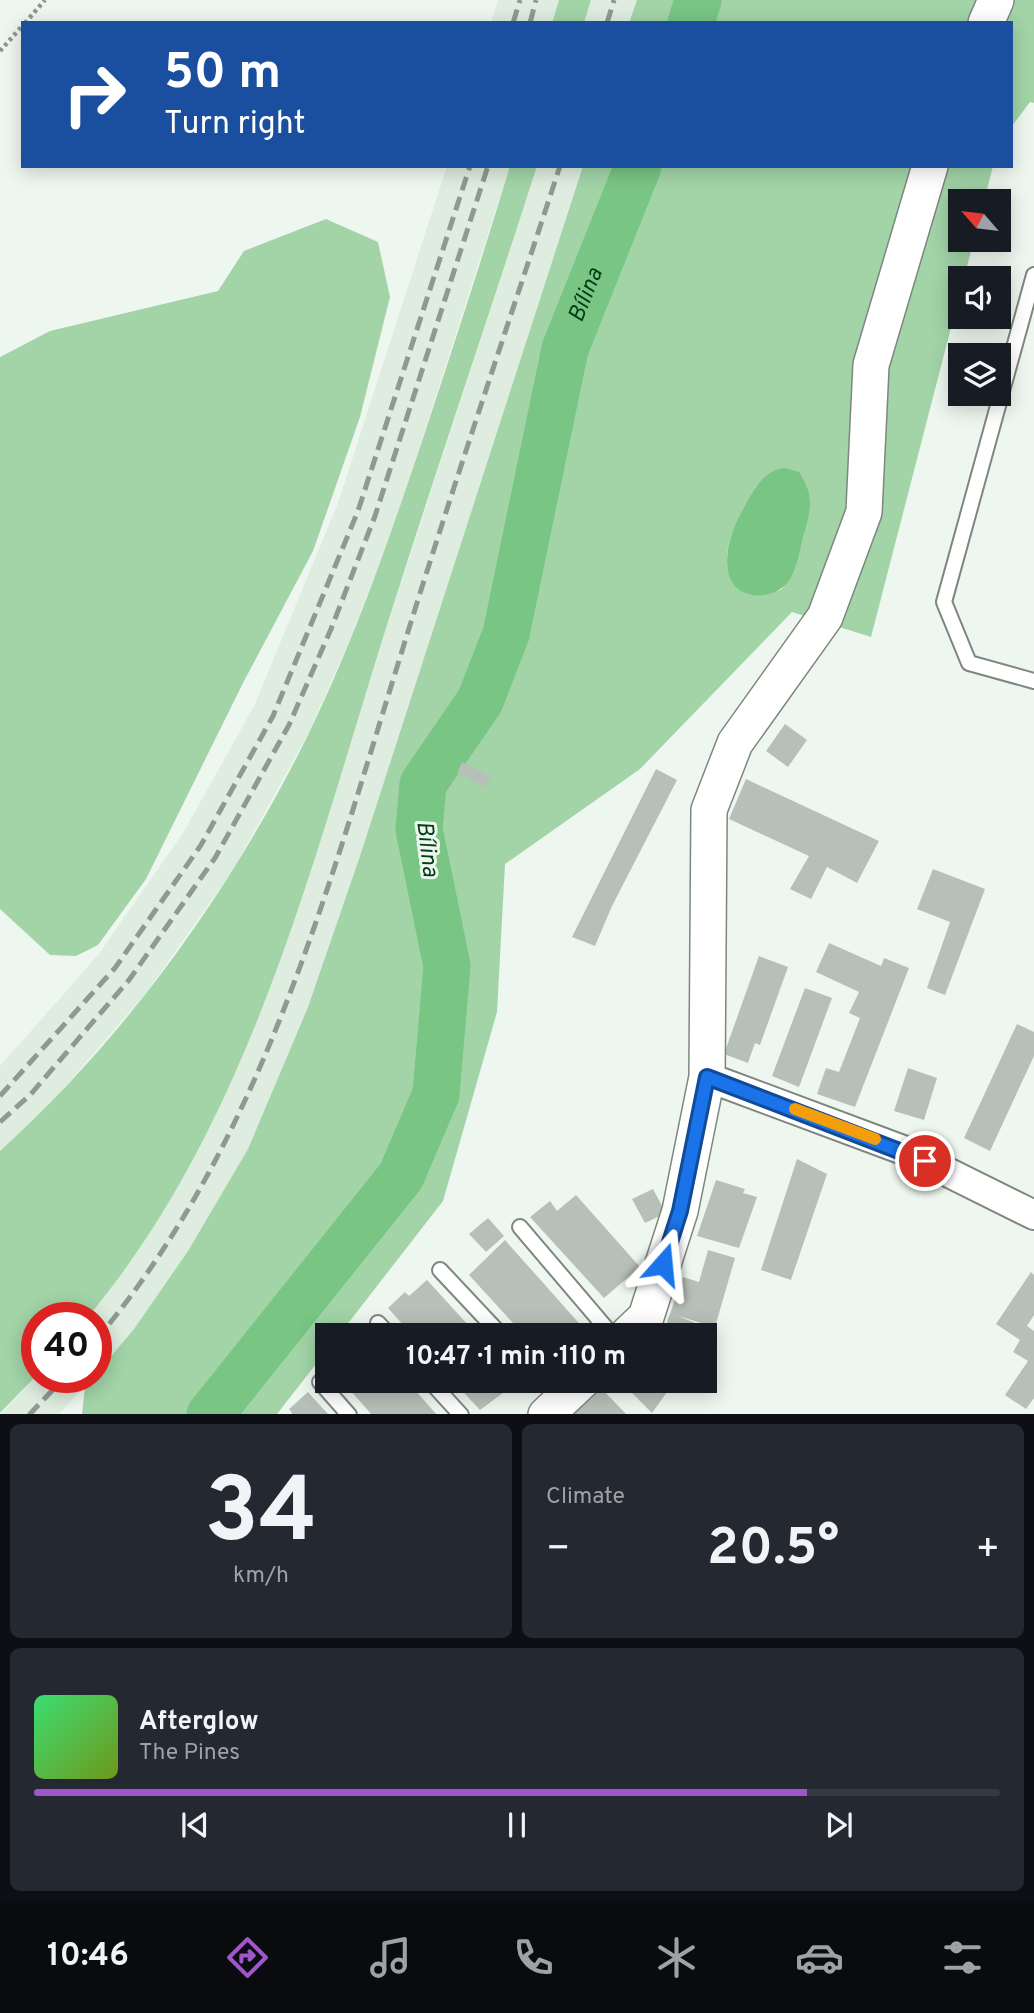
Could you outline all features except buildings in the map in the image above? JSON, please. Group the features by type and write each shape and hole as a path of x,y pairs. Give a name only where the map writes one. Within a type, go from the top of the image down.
{"street":[{"path":"987,21 996,0"},
{"path":"640,1323 646,1317 680,1211 707,1077 709,810 735,743 825,617 864,512 871,365 929,168"},
{"path":"707,1077 903,1150 1034,1215"}],"lane":[{"path":"1034,275 944,602 969,663 1034,681"},
{"path":"520,1227 602,1323"},
{"path":"440,1270 490,1323"},
{"path":"330,1393 348,1414"},
{"path":"441,1393 460,1414"}],"path":[{"path":"27,21 45,0"},
{"path":"0,51 21,27"}],"shaded area":[{"path":"498,0 559,0 553,21 492,21"},
{"path":"559,0 591,0 585,21 553,21"},
{"path":"591,0 637,0 630,21 585,21"},
{"path":"637,0 1034,0 1034,103 1030,102 1013,125 1013,21 630,21"},
{"path":"446,168 509,168 395,523 351,637 308,734 233,870 146,993 45,1110 0,1151 0,1066 98,955 183,833 254,706 338,503"},
{"path":"509,168 536,168 401,581 299,907 267,995 231,1081 190,1164 143,1244 99,1302 21,1302 21,1391 0,1413 0,1151 47,1106 133,1009 173,958 246,849 308,735 343,657 389,536"},
{"path":"536,168 582,168 360,856 308,1007 248,1149 188,1251 134,1329 112,1355 112,1302 99,1302 152,1228 209,1129 268,992"},
{"path":"582,168 992,168 987,189 948,189 948,252 971,252 967,266 948,266 948,329 951,329 871,637 792,612 640,769 505,864 497,1012 443,1201 348,1323 315,1323 315,1365 277,1414 82,1414 84,1393 112,1393 112,1355 134,1329 188,1251 248,1149 308,1007 360,856","holes":["757,485 799,552 782,589 759,595 747,593 737,586 730,575 727,562 728,549 737,521"]},
{"path":"326,219 378,242 390,297 360,417 313,551 244,681 146,879 98,945 76,956 50,955 0,909 0,357 50,331 218,291 244,251"},
{"path":"785,468 799,472 810,503 797,561 791,577 782,588 766,595 749,594 735,586 730,578 727,561 732,535 742,511 759,484 770,473"},
{"path":"21,1392 78,1393 59,1414 1,1414"}],"waterway":[{"name":"Bílina","path":"692,21 698,0"},
{"name":"Bílina","path":"211,1414 401,1176 436,1094 447,966 419,829 423,784 480,701 506,634 565,349 637,168"}],"railway":[{"path":"514,21 520,0"},
{"path":"531,21 536,0"},
{"path":"608,21 614,0"},
{"path":"0,1096 115,968 201,845 273,716 358,511 469,168"},
{"path":"0,1122 30,1095 129,980 215,858 289,725 331,629 375,516 487,168"},
{"path":"112,1319 153,1264 203,1183 246,1099 283,1012 346,832 440,530 559,168"},
{"path":"30,1414 50,1393"}],"slow traffic":[{"path":"795,1109 875,1139"}],"route":[{"path":"663,1264 680,1211 707,1077 903,1150 925,1161"}]}
